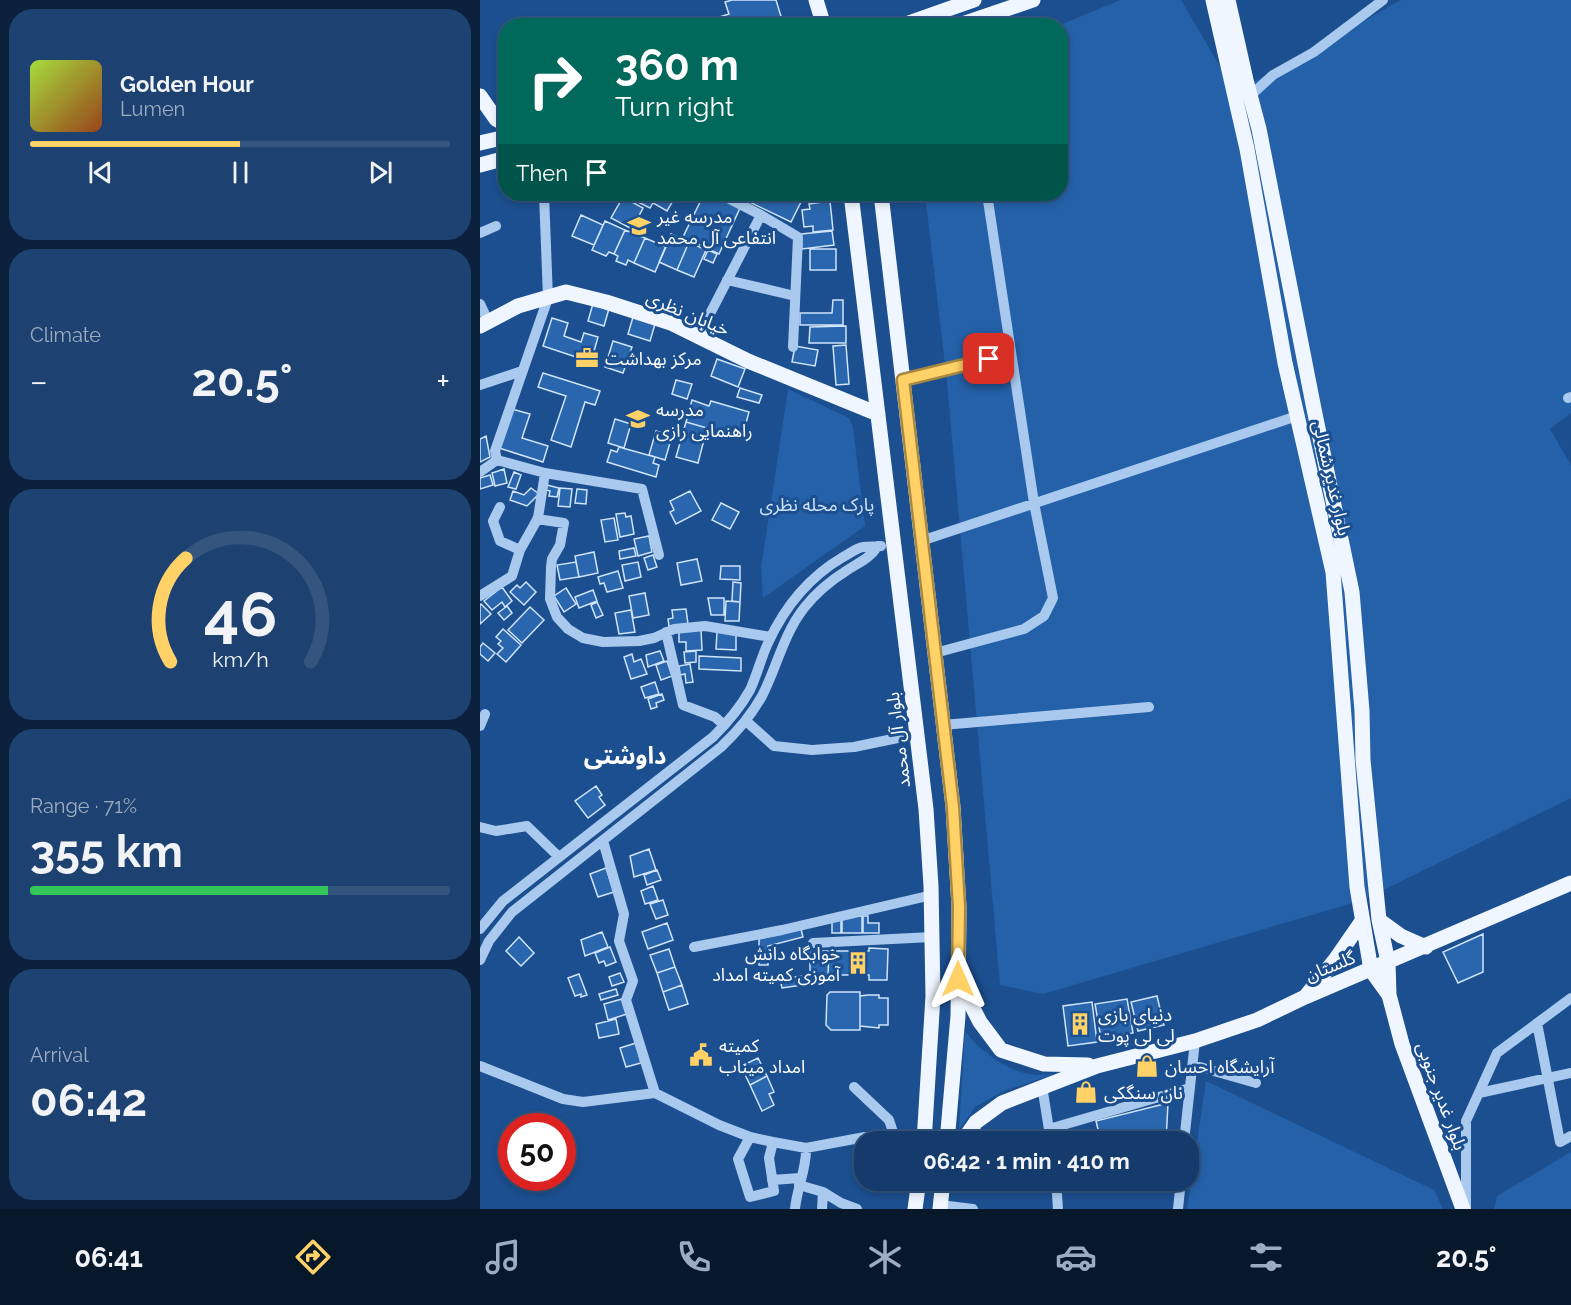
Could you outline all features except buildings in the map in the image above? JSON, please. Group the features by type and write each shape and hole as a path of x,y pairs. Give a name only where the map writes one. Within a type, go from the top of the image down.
{"main road":[{"path":"816,0 822,18"},
{"path":"917,18 945,5 974,0"},
{"path":"980,18 1033,0"},
{"name":"بلوار غدیر شمالی","path":"1213,0 1247,149 1275,310 1297,416 1333,572 1357,887 1371,970"},
{"name":"بلوار غدیر شمالی","path":"1228,0 1259,129 1352,592 1361,701 1363,760 1379,920 1388,962"},
{"path":"480,96 498,120"},
{"path":"480,143 498,138"},
{"path":"480,165 498,160"},
{"name":"بلوار آل محمد","path":"852,201 878,414 886,546 917,734 926,809 932,895 933,996 925,1131"},
{"path":"882,201 953,807 959,907 958,1016 948,1131"},
{"name":"خیابان نظری","path":"484,323 518,306 566,292 606,302 671,324 748,361 878,414"},
{"path":"926,809 953,807"},
{"name":"گلستان","path":"970,1131 976,1122 1002,1102 1097,1066 1195,1041 1257,1020 1305,997 1571,884"},
{"path":"1379,920 1401,936 1426,947"},
{"path":"1305,997 1335,960 1362,921"},
{"name":"بلوار غدیر جنوبی","path":"1388,962 1389,995 1402,1044 1465,1209"},
{"name":"بلوار غدیر جنوبی","path":"1371,970 1389,995"},
{"name":"گلستان","path":"958,979 980,1022 1001,1050 1044,1064 1097,1066"},
{"path":"915,1209 917,1191"},
{"path":"940,1207 942,1191"}],"street":[{"path":"1250,96 1273,75 1314,52 1383,0"},
{"path":"497,460 495,450 548,297 544,201"},
{"path":"734,201 798,237 793,347"},
{"path":"934,653 1024,629 1044,616 1053,598 1034,503 988,201"},
{"path":"698,337 761,215"},
{"path":"480,232 496,226"},
{"path":"727,280 795,296"},
{"path":"480,304 484,323"},
{"path":"903,380 1010,354"},
{"path":"480,385 522,371"},
{"path":"921,541 1297,416"},
{"path":"480,472 497,460"},
{"path":"497,460 545,473 642,489 659,555"},
{"path":"481,593 512,576 520,550 537,519 545,473"},
{"path":"500,507 493,521 500,541 520,550"},
{"path":"537,519 564,524 560,545 552,559 550,599 557,617 568,629 583,638 603,642 639,641 654,638 674,628 705,626 771,637"},
{"path":"480,929 503,901 713,737 750,690 771,637 794,600 814,579 837,561 862,547 886,546"},
{"path":"480,960 496,931 512,912 722,747 746,721 764,691 786,637 804,608 833,580 886,546"},
{"path":"666,632 683,705 715,717 724,725"},
{"path":"943,725 1149,707"},
{"path":"480,726 485,714"},
{"path":"746,721 774,746 812,750 854,747 917,734"},
{"path":"480,826 496,831 527,826 559,857"},
{"path":"603,841 624,914 619,940 633,981 626,1000 655,1093"},
{"path":"694,947 782,930 932,895"},
{"path":"813,943 932,937"},
{"path":"1465,1209 1466,1121 1497,1053 1571,998"},
{"path":"1537,1023 1560,1142 1571,1136"},
{"path":"1185,1131 1195,1041"},
{"path":"1193,1065 1256,1083"},
{"path":"480,1066 563,1099 583,1102 655,1093 719,1125 750,1137 772,1142 806,1148 854,1139"},
{"path":"1479,1093 1571,1073"},
{"path":"1042,1086 1049,1130 1190,1088"},
{"path":"854,1087 889,1120 893,1131"},
{"path":"750,1137 738,1159 750,1197 774,1191 769,1158 772,1142"},
{"path":"795,1209 799,1182 807,1159 806,1148"},
{"path":"772,1180 799,1182 858,1209"},
{"path":"1057,1191 1058,1209"},
{"path":"1178,1209 1179,1191"},
{"path":"822,1209 823,1192"},
{"path":"940,1207 973,1209"}],"green space":[{"path":"1120,0 1181,0 1235,92 1401,0 1571,0 1571,413 1550,429 1571,465 1571,798 1363,900 1043,994 1000,985 947,382 926,201 1068,201 1068,22"},
{"name":"پارک محله نظری","path":"788,389 849,418 853,427 865,526 763,598 761,568"},
{"path":"965,1031 985,1052 1002,1064 1032,1075 1054,1074 1004,1091 975,1107 959,1130"},
{"path":"1206,1081 1434,1190 1443,1209 1187,1209 1190,1191 1199,1191 1199,1131"},
{"path":"1571,1152 1571,1209 1494,1209 1497,1196"}],"place":[{"name":"مدرسه غیر انتفاعی آل محمد","path":"639,226"},
{"name":"مرکز بهداشت","path":"587,358"},
{"name":"مدرسه راهنمایی رازی","path":"638,419"},
{"name":"خوابگاه دانش آموزی کمیته امداد","path":"858,963"},
{"name":"دنیای بازی لی لی پوت","path":"1080,1024"},
{"name":"کمیته امداد میناب","path":"701,1055"},
{"name":"آرایشگاه احسان","path":"1147,1066"},
{"name":"نان سنگکی","path":"1086,1092"}],"district":[{"name":"داوشتی","path":"625,755"}],"route":[{"path":"958,979 959,907 953,807 903,380 989,359"}]}
